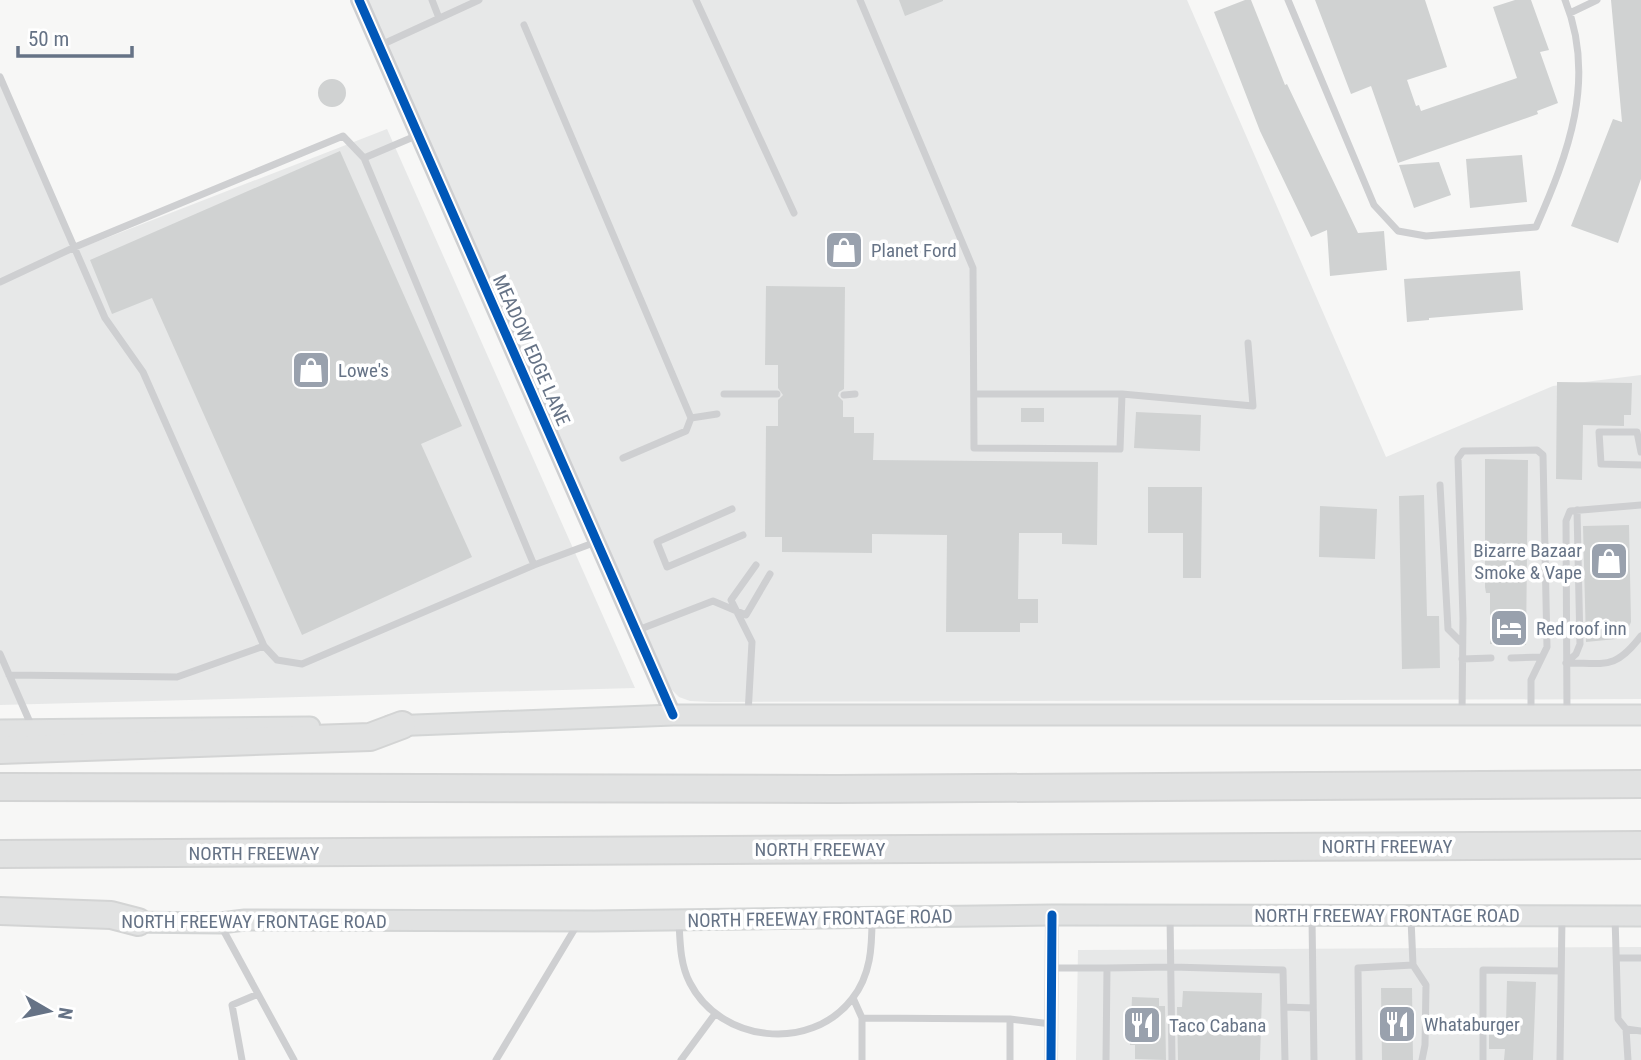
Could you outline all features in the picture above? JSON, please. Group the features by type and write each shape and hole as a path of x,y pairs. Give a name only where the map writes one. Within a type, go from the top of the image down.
{"highway":[{"path":"0,750 370,737 402,726"},
{"path":"0,787 836,789 1641,784"},
{"name":"NORTH FREEWAY","path":"0,854 1641,845"},
{"path":"0,912 111,915 138,922"}],"main road":[{"path":"0,730 402,726 748,714 1641,715"},
{"name":"NORTH FREEWAY FRONTAGE ROAD","path":"0,922 579,921 1052,915 1641,916"}],"street":[{"name":"MEADOW EDGE LANE","path":"359,0 673,715"},
{"path":"1051,1060 1052,915"}],"lane":[{"path":"432,0 439,18"},
{"path":"379,46 479,0"},
{"path":"696,0 794,213"},
{"path":"860,0 973,268 974,448 1120,449 1122,394"},
{"path":"1289,0 1374,205 1398,231 1426,236 1536,227 1571,139 1579,99 1577,51 1565,0"},
{"path":"1570,13 1597,0"},
{"path":"524,25 691,418 686,431 623,458"},
{"path":"0,77 105,318 143,372 264,646 277,660 302,664 597,541"},
{"path":"364,158 418,135"},
{"path":"0,282 75,247 343,136 364,158 534,565"},
{"path":"974,394 1122,394 1254,406 1248,343"},
{"path":"724,394 778,394"},
{"path":"844,395 855,394"},
{"path":"691,418 717,414"},
{"path":"1641,452 1637,432 1599,432 1601,464 1641,465"},
{"path":"1462,715 1458,458 1463,451 1537,450 1544,455 1547,647 1531,680 1531,714"},
{"path":"1440,485 1448,629 1462,643"},
{"path":"1567,715 1566,521 1570,511 1641,505"},
{"path":"732,509 657,542 667,567 743,535"},
{"path":"1566,663 1576,654 1580,644 1577,510"},
{"path":"748,714 752,642 734,611 731,600 756,565"},
{"path":"637,631 713,601 746,614 770,575"},
{"path":"1566,663 1610,663 1627,654 1641,636"},
{"path":"9,675 177,677 264,646"},
{"path":"0,654 33,730"},
{"path":"1511,658 1542,657"},
{"path":"1462,659 1491,658"},
{"path":"1170,915 1172,1060"},
{"path":"1312,915 1314,1060"},
{"path":"1411,915 1413,965 1426,985 1425,1045 1422,1060"},
{"path":"1560,1060 1562,915"},
{"path":"1615,916 1618,1019 1626,1028 1641,1031"},
{"path":"679,920 683,967 690,985 715,1014 739,1028 754,1033 776,1034 798,1032 830,1018 853,998 871,954 872,917"},
{"path":"496,1060 579,921"},
{"path":"219,923 294,1060"},
{"path":"1617,958 1641,958"},
{"path":"1359,1060 1358,968 1413,965"},
{"path":"1052,968 1283,970 1285,1060"},
{"path":"1106,1060 1107,968"},
{"path":"1483,1060 1483,970 1561,971"},
{"path":"242,1060 232,1005 258,994"},
{"path":"853,998 863,1018 862,1060"},
{"path":"1285,1007 1313,1008"},
{"path":"681,1060 715,1014"},
{"path":"863,1018 1010,1019 1051,1024"},
{"path":"1010,1019 1010,1060"},
{"path":"1626,1028 1628,1060"}],"shaded area":[{"path":"366,0 1187,0 1386,457 1553,386 1641,375 1641,699 712,702 690,701 679,697 671,689"},
{"path":"0,84 78,249 387,129 635,688 0,705"},
{"path":"1641,947 1641,1060 1076,1060 1078,950"}],"building":[{"path":"899,0 943,0 943,1 905,16"},
{"path":"1251,0 1285,85 1287,84 1358,233 1384,231 1387,270 1330,276 1327,230 1311,237 1260,131 1214,12"},
{"path":"1315,0 1425,0 1447,67 1407,80 1416,106 1419,105 1421,111 1517,78 1493,7 1515,0 1531,0 1549,50 1540,52 1558,103 1537,111 1538,114 1398,163 1371,86 1351,94"},
{"path":"1611,0 1641,0 1641,179 1618,243 1571,226 1613,119 1622,122"},
{"path":"332,79 342,83 346,93 342,103 332,107 322,103 318,93 322,83"},
{"name":"Lowe's","path":"340,151 462,426 421,444 472,557 302,635 152,298 112,314 90,260"},
{"path":"1522,155 1527,202 1470,208 1466,159"},
{"path":"1439,162 1451,195 1414,208 1399,165"},
{"path":"1520,271 1523,310 1407,322 1404,279"},
{"path":"766,286 845,287 844,389 838,396 843,401 843,417 854,417 854,433 874,433 873,460 1098,462 1097,545 1062,544 1062,533 1019,533 1018,599 1038,599 1038,623 1020,623 1020,632 946,632 947,535 872,534 872,553 782,552 782,537 765,537 766,426 778,426 778,400 783,395 778,388 778,365 765,365"},
{"path":"1557,382 1632,383 1631,415 1624,415 1624,426 1583,425 1582,480 1556,479"},
{"path":"1021,408 1044,408 1044,422 1021,422"},
{"path":"1136,412 1201,415 1200,451 1134,448"},
{"path":"1485,459 1528,460 1526,645 1490,644 1490,593 1486,593 1485,587"},
{"path":"1148,487 1202,487 1201,578 1183,578 1183,533 1148,533"},
{"path":"1424,495 1427,616 1439,616 1440,668 1402,669 1399,496"},
{"path":"1320,506 1377,509 1375,559 1319,557"},
{"path":"1629,525 1631,622 1627,631 1616,639 1586,642 1583,526"},
{"path":"1507,981 1536,982 1533,1060 1504,1060 1505,1049 1489,1049 1489,1025 1506,1026"},
{"name":"Whataburger","path":"1381,988 1412,988 1413,1060 1382,1060"},
{"path":"1183,991 1262,993 1260,1060 1178,1060 1177,1007 1182,1007"},
{"path":"1132,997 1159,998 1159,1006 1165,1006 1166,1060 1135,1059 1135,1045 1130,1045"}],"cycle path":[{"path":"359,0 673,715"},
{"path":"1051,1060 1052,915"}],"place":[{"name":"Planet Ford","path":"844,250"},
{"name":"Lowe's","path":"311,370"},
{"name":"Bizarre Bazaar Smoke & Vape","path":"1609,561"},
{"name":"Red roof inn","path":"1509,628"},
{"name":"Whataburger","path":"1397,1024"},
{"name":"Taco Cabana","path":"1142,1025"}]}
